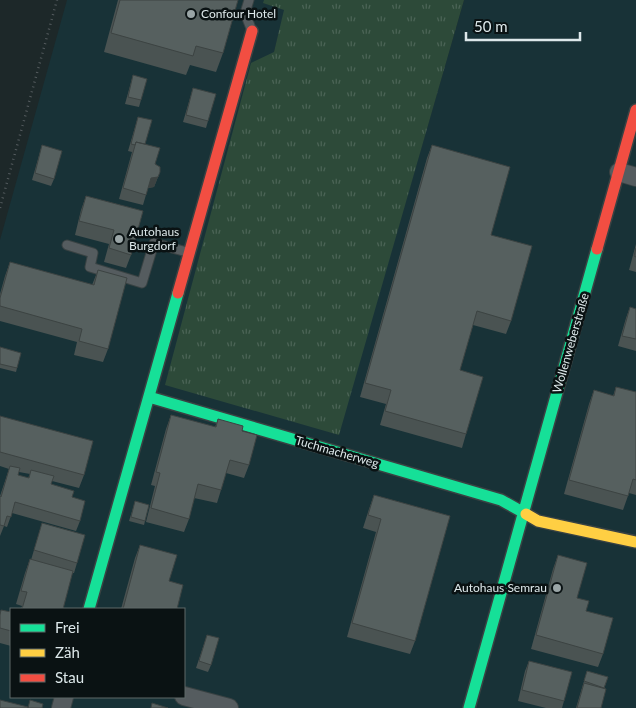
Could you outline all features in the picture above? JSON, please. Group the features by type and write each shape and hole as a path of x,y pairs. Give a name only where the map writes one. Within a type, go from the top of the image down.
{"street":[{"path":"89,608 252,31"},
{"name":"Wollenweberstraße","path":"469,708 523,513 628,175 636,110"},
{"name":"Tuchmacherweg","path":"149,397 501,500 523,513"},
{"path":"523,513 538,522 636,542"},
{"path":"185,696 230,708"}],"lane":[{"path":"249,0 245,13 252,31"},
{"path":"67,245 93,253 90,267 142,283 154,243 190,253"}],"path":[{"path":"0,208 57,0"}],"shaded area":[{"path":"67,0 264,0 264,3 285,10 274,52 338,435 464,0 636,0 636,708 0,708 0,240"}],"green space":[{"path":"264,0 464,0 339,435 165,385 251,63 274,52 284,10 263,3"}],"building":[{"path":"120,0 238,0 223,53 196,46 193,56 111,33"},
{"path":"133,75 147,79 141,100 128,97"},
{"path":"193,88 216,94 208,121 186,115"},
{"path":"138,117 152,120 145,144 136,142 135,145 131,144"},
{"path":"136,142 160,148 155,164 160,167 160,172 158,177 151,178 146,195 123,188"},
{"path":"42,145 62,151 54,179 35,173"},
{"path":"432,145 510,167 491,235 532,246 511,321 477,311 460,370 483,377 466,434 385,411 391,390 365,383"},
{"path":"86,196 143,211 131,255 109,248 114,230 79,221"},
{"path":"10,262 94,285 98,270 127,278 108,349 79,341 82,329 0,306 0,298"},
{"path":"630,307 636,309 636,339 622,336"},
{"path":"0,347 21,353 17,368 0,364"},
{"path":"616,387 636,392 636,480 633,479 628,496 569,480 594,390 614,396"},
{"path":"171,415 216,427 218,419 243,426 242,431 257,435 249,465 230,460 221,490 198,484 189,519 151,508 160,473 156,472"},
{"path":"0,416 93,441 84,475 0,452"},
{"path":"10,466 20,468 18,475 29,478 31,470 54,476 51,484 74,491 72,497 85,501 80,521 15,502 11,517 7,516 4,526 0,525 0,496"},
{"path":"374,495 450,516 415,641 352,623 381,519 368,515"},
{"path":"135,501 149,505 145,521 131,517"},
{"path":"42,523 85,535 77,563 34,550"},
{"path":"140,545 177,555 169,581 183,585 177,608 123,608"},
{"path":"558,555 587,563 577,598 589,601 586,611 613,618 603,654 536,635"},
{"path":"30,559 73,571 63,608 22,608 27,592 21,591"},
{"path":"1,610 10,612 10,631 0,628"},
{"path":"207,635 219,638 211,665 199,661"},
{"path":"529,661 572,672 564,701 522,690"},
{"path":"587,671 608,677 604,688 584,681"},
{"path":"584,683 606,689 601,708 577,708"},
{"path":"0,700 28,707 28,708 0,708"},
{"path":"30,700 43,704 42,708 28,708"},
{"path":"152,703 168,708 151,708"}],"traffic: fast":[{"path":"469,708 597,249"},
{"path":"89,608 178,293"},
{"path":"149,397 501,500 526,514"}],"traffic: slow":[{"path":"526,514 538,521 636,542"}],"traffic: jam":[{"path":"178,293 252,31"},
{"path":"597,249 636,110"}],"place":[{"name":"Confour Hotel","path":"191,14"},
{"name":"Autohaus Burgdorf","path":"119,239"},
{"name":"Autohaus Semrau","path":"557,588"}]}
